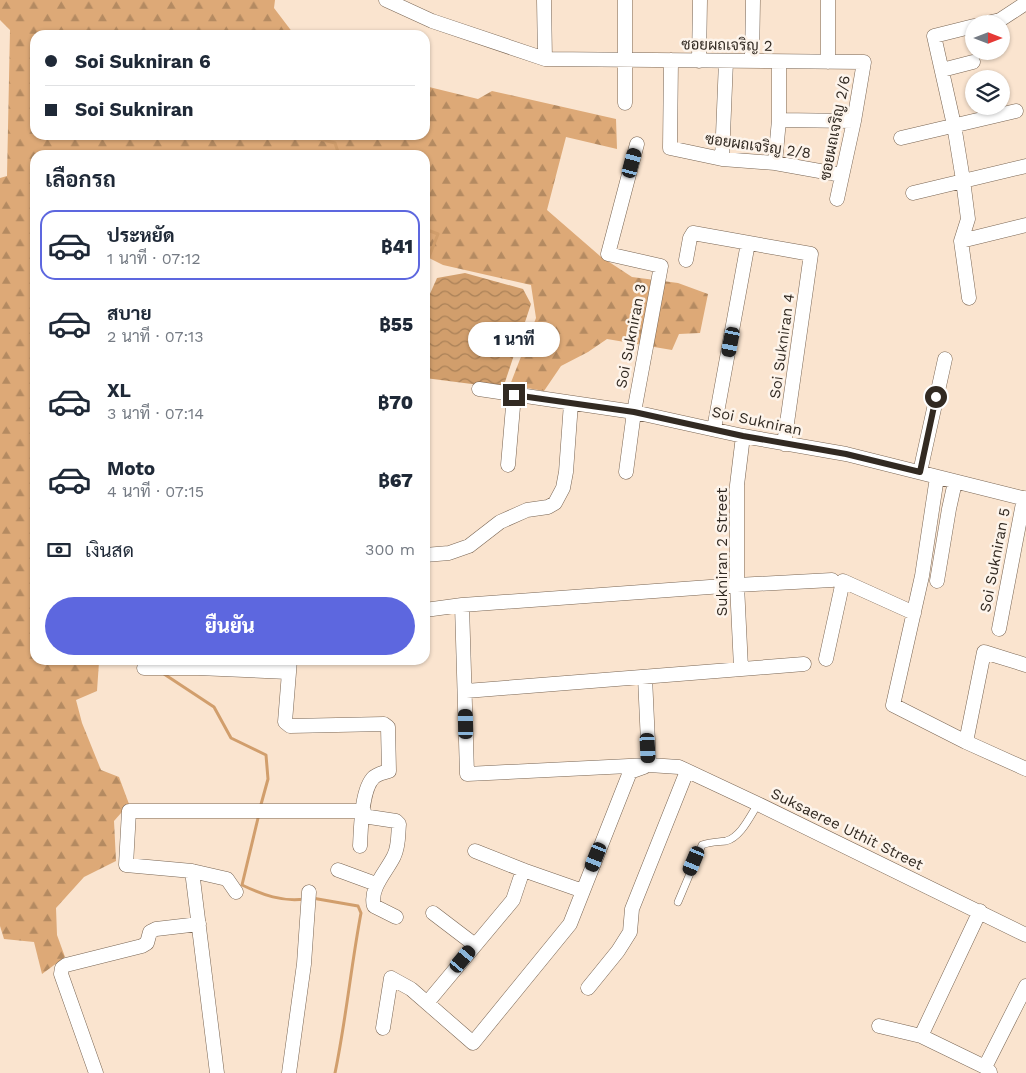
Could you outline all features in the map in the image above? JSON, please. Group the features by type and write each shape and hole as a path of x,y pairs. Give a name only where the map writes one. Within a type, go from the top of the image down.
{"street":[{"name":"ซอยผถเจริญ 2","path":"386,0 432,21 545,59 864,62"},
{"path":"544,0 545,59"},
{"path":"625,0 625,104"},
{"path":"699,60 700,0"},
{"path":"752,0 752,61"},
{"path":"828,0 828,62"},
{"path":"1008,15 1026,3"},
{"path":"965,28 934,36 954,126 963,180 968,219 961,241 969,298"},
{"name":"ซอยผถเจริญ 2/8","path":"671,60 670,148 722,159 775,163 842,175"},
{"path":"722,159 726,61"},
{"path":"775,163 779,62"},
{"name":"ซอยผถเจริญ 2/6","path":"837,199 854,121 864,62"},
{"path":"942,70 974,62"},
{"path":"901,138 1016,111"},
{"path":"778,120 854,121"},
{"name":"Soi Sukniran 3","path":"626,472 634,412 661,266 608,254 637,144"},
{"path":"913,193 1026,166"},
{"path":"961,241 1026,225"},
{"path":"686,260 690,238 693,234 748,243 714,429"},
{"name":"Soi Sukniran 4","path":"748,243 812,254 784,444"},
{"path":"920,472 945,359"},
{"name":"Soi Sukniran","path":"480,389 634,412 743,436 846,454 1025,498"},
{"path":"508,465 514,395"},
{"path":"430,555 449,553 469,546 500,522 527,510 548,507 555,503 563,488 566,472 571,403"},
{"name":"Sukniran 2 Street","path":"740,668 737,584 737,485 743,436"},
{"path":"937,477 922,576 893,705 966,742 1026,769"},
{"path":"938,581 955,482"},
{"name":"Soi Sukniran 5","path":"999,629 1025,498"},
{"path":"430,609 462,605 737,584 832,580"},
{"path":"826,659 843,581 914,613"},
{"path":"462,605 466,690 804,664"},
{"path":"966,742 984,652 1026,665"},
{"path":"154,668 289,666 285,722 290,726 384,724 388,727 389,771 375,776 368,786 365,796 360,846"},
{"path":"383,1028 391,978 411,989 473,1043 570,924 630,772 649,765 644,677"},
{"name":"Suksaeree Uthit Street","path":"466,690 467,774 649,765 679,767 980,911 1026,935"},
{"path":"588,988 618,951 630,932 632,909 687,771"},
{"path":"236,892 228,879 192,871 126,866 129,811 284,810 363,813 396,821 399,824 397,847 376,884 373,902 374,906 396,917"},
{"path":"475,851 522,870 583,890"},
{"path":"338,870 376,884"},
{"path":"427,1003 513,900 522,870"},
{"path":"192,871 217,1073"},
{"path":"289,1073 304,964 309,892"},
{"path":"921,1036 980,911"},
{"path":"434,914 476,945"},
{"path":"96,1073 62,974 62,968 66,965 142,946 150,932 156,929 199,924"},
{"path":"879,1026 921,1036 988,1070 1026,986"}],"lane":[{"path":"678,902 702,845 730,840 742,829 758,804"}],"green space":[{"path":"0,0 275,0 274,8 291,30 30,30 30,140 430,140 430,87 478,99 492,91 616,119 617,149 566,137 547,210 600,256 632,277 678,283 708,294 700,333 679,334 672,350 607,339 588,352 561,366 544,391 510,385 536,318 531,285 443,265 430,258 430,150 30,150 30,665 99,665 97,691 76,700 82,723 101,770 119,777 129,804 114,821 116,861 84,877 56,908 57,935 65,957 42,974 34,942 4,939 0,926 0,178 7,176 10,30 0,20"}],"water":[{"path":"465,273 523,289 531,304 503,388 430,379 430,294 437,278"}],"waterway":[{"path":"323,140 335,143 337,150"},
{"path":"430,231 438,234 430,254"},
{"path":"164,674 214,707 231,738 266,755 268,779 260,808"},
{"path":"259,814 242,885 273,897 305,899"},
{"path":"312,898 358,906 361,913 335,1073"}],"route":[{"path":"514,395 634,412 743,436 846,454 920,472 936,397"}]}
